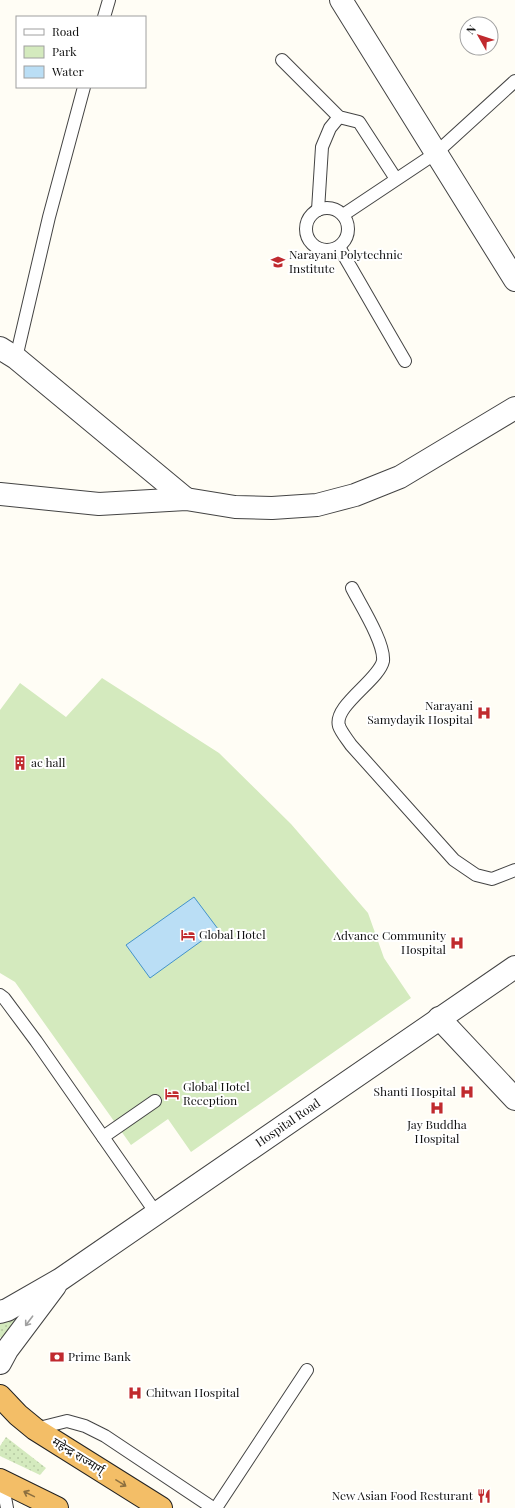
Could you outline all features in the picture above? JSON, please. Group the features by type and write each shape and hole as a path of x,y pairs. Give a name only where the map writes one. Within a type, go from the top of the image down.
{"highway":[{"name":"महेन्द्र राज्मार्ग्","path":"0,1396 18,1415 35,1429 161,1508"},
{"path":"1,1480 57,1508"}],"street":[{"path":"341,0 515,280"},
{"path":"8,353 186,499"},
{"path":"0,494 99,504 186,499 235,506 272,508 317,505 355,495 400,477 515,408"},
{"name":"Hospital Road","path":"0,1312 7,1310 61,1279 515,967"},
{"path":"439,1018 515,1099"},
{"name":"Hospital Road","path":"0,1363 7,1350 61,1279"}],"lane":[{"path":"104,16 109,0"},
{"path":"282,60 339,117 359,122 396,179"},
{"path":"343,215 436,153 515,81"},
{"path":"8,353 49,217 84,88"},
{"path":"318,210 322,148 330,128 339,117"},
{"path":"325,208 332,208 343,215 346,221 348,233 346,239 339,247 330,250 317,248 308,238 306,225 313,213 325,208"},
{"path":"339,247 405,361"},
{"path":"352,588 376,633 383,662 376,673 350,701 340,716 339,726 351,745 454,860 476,875 492,879 515,870"},
{"path":"0,995 32,1034 156,1213"},
{"path":"103,1137 155,1101"},
{"path":"216,1508 307,1370"},
{"path":"35,1429 67,1421 85,1426 105,1436 213,1508"},
{"path":"1,1480 7,1508"}],"green space":[{"name":"Global Hotel","path":"102,678 219,753 291,824 368,913 384,958 411,998 191,1152 168,1119 131,1145 15,982 0,973 0,710 20,683 66,717"},
{"path":"21,1310 5,1341 0,1337 0,1317"},
{"path":"6,1437 46,1468 40,1475 0,1456 0,1446"}],"water":[{"path":"194,897 218,929 150,978 126,945"}],"place":[{"name":"Narayani Polytechnic Institute","path":"278,262"},
{"name":"Narayani Samydayik Hospital","path":"484,713"},
{"name":"ac hall","path":"20,763"},
{"name":"Global Hotel","path":"188,935"},
{"name":"Advance Community Hospital","path":"457,943"},
{"name":"Shanti Hospital","path":"467,1092"},
{"name":"Global Hotel Reception","path":"172,1094"},
{"name":"Jay Buddha Hospital","path":"437,1108"},
{"name":"Prime Bank","path":"57,1357"},
{"name":"Chitwan Hospital","path":"135,1393"},
{"name":"New Asian Food Resturant","path":"484,1496"}]}
